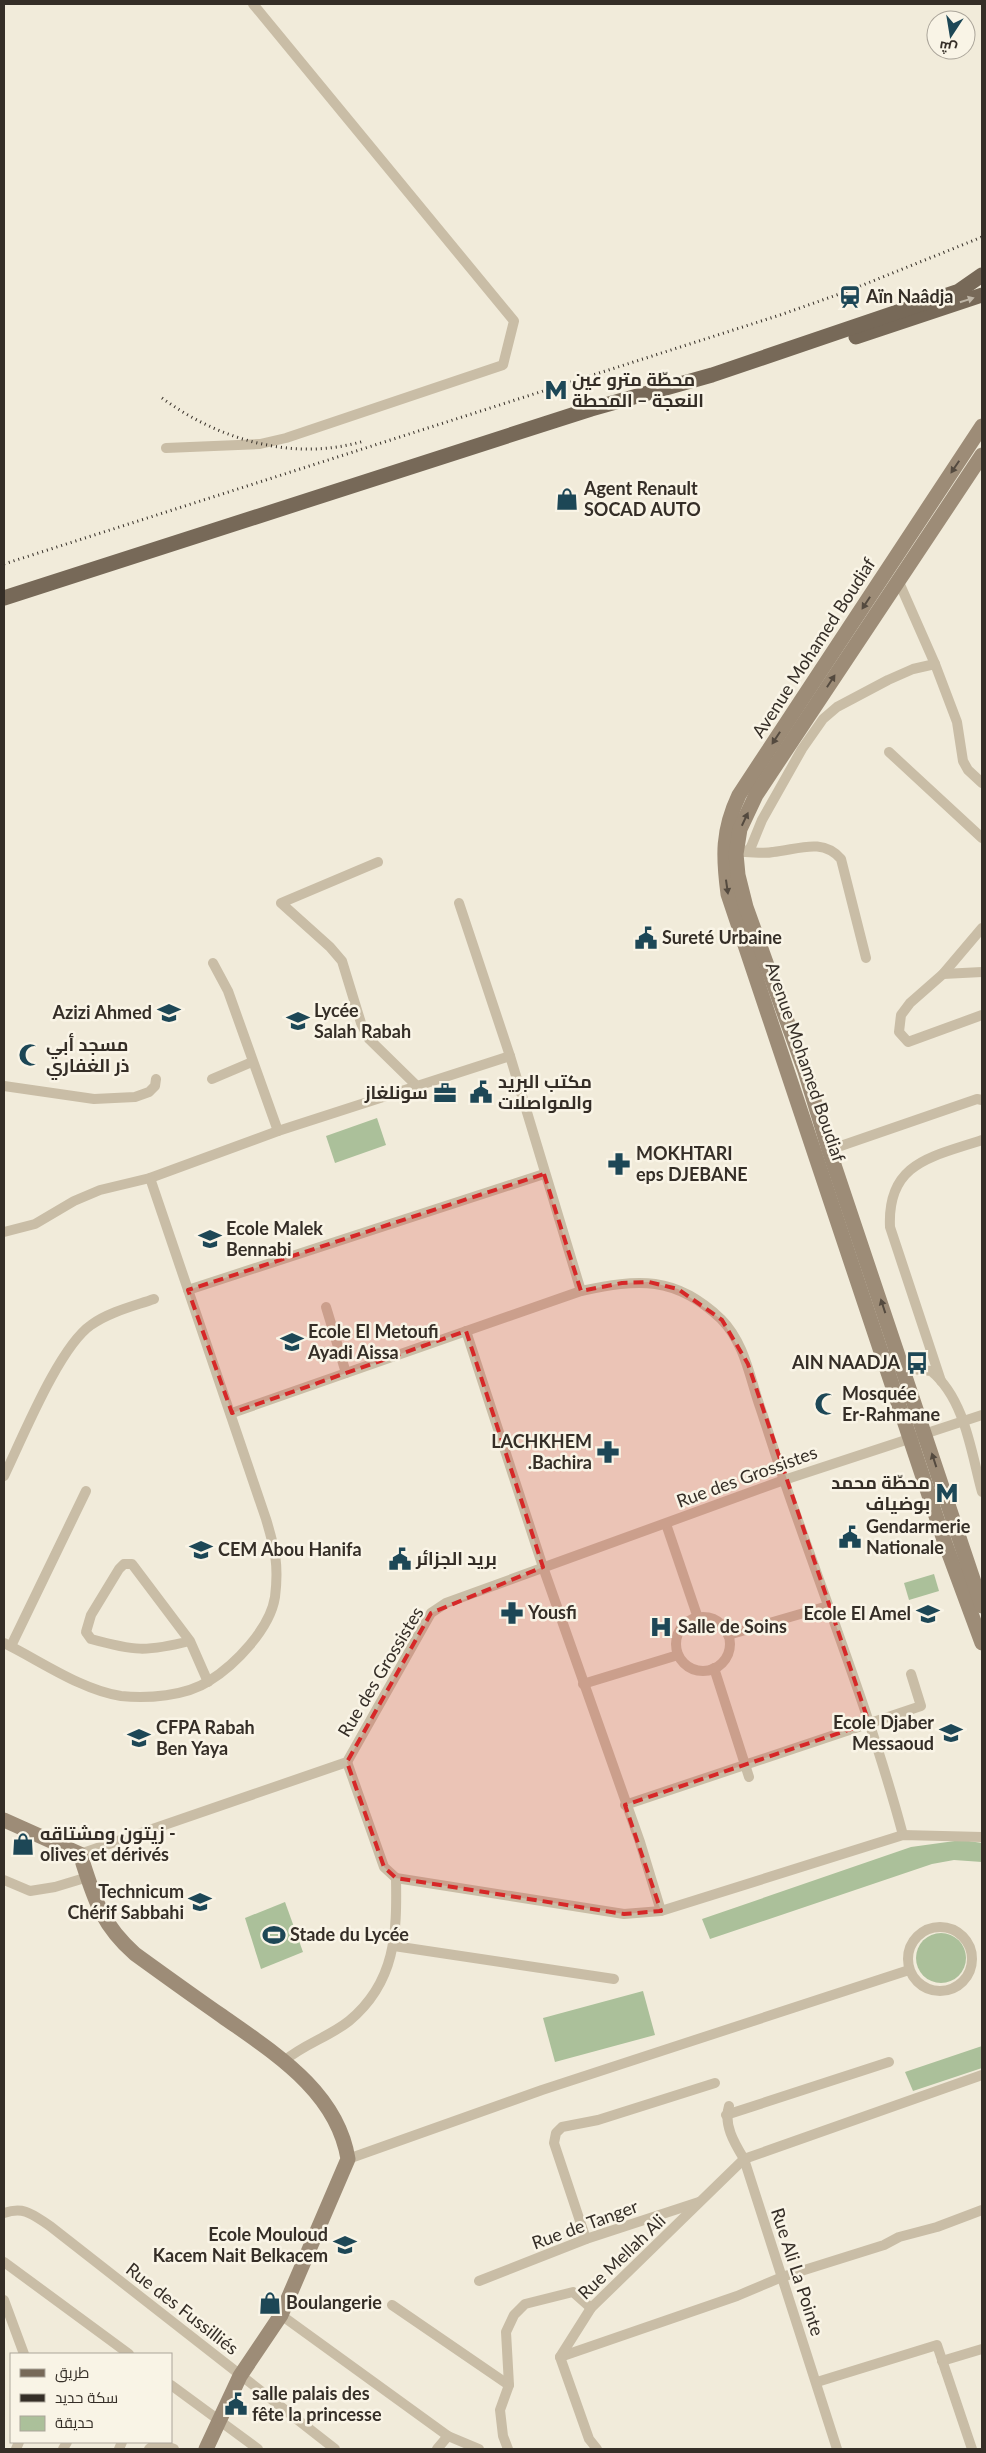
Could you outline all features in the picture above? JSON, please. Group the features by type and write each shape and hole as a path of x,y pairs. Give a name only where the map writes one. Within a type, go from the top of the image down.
{"main road":[{"path":"4,598 591,409 712,375 959,290 982,274"},
{"path":"4,607 593,417 714,383 982,295"},
{"name":"Avenue Mohamed Boudiaf","path":"982,426 739,794 730,813 738,875 746,907 805,1071 829,1150 903,1368 945,1543 982,1644"},
{"name":"Avenue Mohamed Boudiaf","path":"982,455 756,795 740,830 728,894 918,1436 982,1606"},
{"path":"4,1820 80,1854 100,1912 119,1940 135,1954 284,2061 326,2105 343,2136 348,2159 281,2315 240,2376 206,2449"}],"street":[{"path":"166,448 260,444 286,438 504,366 514,321 253,4"},
{"path":"898,580 935,664 957,722 963,761 968,770 982,783"},
{"path":"735,854 752,845 762,820 802,749 823,720 837,707 888,680 913,669 935,664"},
{"path":"889,752 982,838"},
{"path":"735,854 772,853 809,846 834,851 841,859 866,958"},
{"path":"378,862 281,903 330,947 342,961 361,1023 370,1039 417,1086"},
{"path":"460,903 510,1056 544,1174 581,1291"},
{"path":"982,928 943,974 910,1003 901,1015 899,1032 902,1038 908,1042 982,1015"},
{"path":"213,963 228,990 278,1131"},
{"path":"943,974 982,972"},
{"path":"4,1232 35,1224 74,1201 100,1190 150,1178 278,1131 510,1056"},
{"path":"212,1079 252,1062"},
{"path":"4,1086 94,1099 136,1097 149,1092 155,1086 156,1080"},
{"path":"829,1150 977,1099 982,1100"},
{"path":"941,1381 890,1228 889,1211 897,1187 908,1170 920,1161 982,1140"},
{"path":"188,1290 544,1174"},
{"path":"86,1491 7,1645 91,1688 119,1696 149,1698 176,1693 208,1682 236,1659 260,1632 274,1599 277,1560 232,1413 150,1178"},
{"path":"232,1413 581,1291 622,1283 649,1282 678,1289 700,1302 722,1320 748,1364 784,1480 868,1722 903,1835"},
{"path":"4,1476 57,1368 82,1333 107,1316 154,1299"},
{"path":"326,1307 346,1373"},
{"path":"466,1331 661,1912"},
{"path":"903,1368 926,1369 941,1381 950,1392 962,1421 982,1492"},
{"name":"Rue des Grossistes","path":"80,1854 346,1762 431,1613 446,1603 784,1480 982,1415"},
{"path":"666,1524 698,1618"},
{"path":"190,1640 160,1648 140,1650 91,1639 86,1632 92,1615 118,1569 124,1564 132,1564 190,1640 208,1682"},
{"path":"728,1635 828,1606"},
{"path":"698,1618 706,1618 719,1623 728,1635 729,1651 726,1658 714,1668 704,1671 693,1669 684,1664 678,1655 676,1646 677,1636 681,1628 698,1618"},
{"path":"583,1684 678,1655"},
{"path":"714,1668 749,1777"},
{"path":"625,1805 868,1722 921,1706 911,1674"},
{"path":"346,1762 384,1867 396,1878 624,1914 661,1912 903,1835 982,1837"},
{"path":"4,1880 30,1891 55,1887 88,1877"},
{"path":"284,2061 300,2048 349,2021 378,1987 388,1967 394,1946 397,1922 396,1878"},
{"path":"933,1927 954,1929 963,1936 972,1952 977,1968 962,1983 950,1990 929,1989 920,1984 910,1970 908,1953 914,1941 924,1931 933,1927"},
{"path":"394,1946 614,1979"},
{"path":"348,2159 542,2090 910,1970"},
{"name":"Rue Ali La Pointe","path":"837,2449 744,2159 733,2142 727,2111 889,2062"},
{"path":"744,2159 982,2075"},
{"path":"586,2239 554,2142 556,2133 562,2127 598,2120 714,2084"},
{"name":"Rue Mellah Ali","path":"560,2357 591,2308 744,2159"},
{"name":"Rue de Tanger","path":"479,2281 586,2239 703,2201"},
{"name":"Rue des Fussilliés","path":"4,2212 16,2209 32,2214 44,2222 335,2449"},
{"path":"597,2449 589,2439 560,2357 737,2296 782,2277 884,2245 899,2237 937,2227 982,2210"},
{"path":"4,2262 128,2353"},
{"path":"508,2449 503,2436 500,2410 509,2385 506,2332 514,2315 525,2304 573,2292 591,2308"},
{"path":"4,2300 24,2353"},
{"path":"392,2305 509,2385"},
{"path":"281,2315 448,2436 479,2449"},
{"path":"817,2382 937,2345 972,2449"},
{"path":"942,2361 982,2349"},
{"path":"172,2386 258,2449"},
{"path":"437,2449 448,2436"},
{"path":"149,2449 153,2446 161,2445 174,2449"}],"highlighted area":[{"path":"544,1174 581,1291 622,1283 649,1282 678,1289 722,1320 748,1364 869,1723 625,1805 661,1911 624,1914 396,1878 384,1867 347,1762 431,1613 543,1567 466,1331 232,1413 188,1290"}],"green space":[{"path":"377,1118 386,1145 335,1163 326,1136"},
{"path":"934,1574 939,1591 909,1600 904,1583"},
{"path":"962,1840 982,1843 982,1862 954,1860 932,1864 710,1939 702,1919 911,1847"},
{"name":"Stade du Lycée","path":"285,1902 303,1952 261,1969 245,1918"},
{"path":"936,1933 946,1933 959,1940 966,1953 966,1963 959,1976 946,1983 936,1983 927,1979 920,1972 916,1963 916,1953 920,1944 927,1937"},
{"path":"643,1991 655,2035 555,2062 543,2018"},
{"path":"982,2046 982,2068 913,2091 905,2072"}],"railway":[{"path":"4,564 780,315 848,291 982,237"},
{"path":"162,398 184,413 208,425 233,436 258,443 284,448 311,449 338,447 364,441"}],"place":[{"name":"Aïn Naâdja","path":"850,297"},
{"name":"محطّة مترو عين النعجة – المحطة","path":"556,390"},
{"name":"Agent Renault SOCAD AUTO","path":"567,499"},
{"name":"Sureté Urbaine","path":"646,938"},
{"name":"Azizi Ahmed","path":"169,1013"},
{"name":"Lycée Salah Rabah","path":"298,1021"},
{"name":"مسجد أبي ذر الغفاري","path":"30,1055"},
{"name":"مكتب البريد والمواصلات","path":"481,1092"},
{"name":"سونلغاز","path":"445,1093"},
{"name":"MOKHTARI eps DJEBANE","path":"619,1164"},
{"name":"Ecole Malek Bennabi","path":"210,1239"},
{"name":"Ecole El Metoufi Ayadi Aissa","path":"292,1342"},
{"name":"AIN NAADJA","path":"917,1363"},
{"name":"Mosquée Er-Rahmane","path":"826,1404"},
{"name":"LACHKHEM .Bachira","path":"608,1452"},
{"name":"محطّة محمد بوضياف","path":"947,1493"},
{"name":"Gendarmerie Nationale","path":"850,1537"},
{"name":"CEM Abou Hanifa","path":"201,1550"},
{"name":"بريد الجزائر","path":"400,1559"},
{"name":"Yousfi","path":"512,1613"},
{"name":"Ecole El Amel","path":"928,1614"},
{"name":"Salle de Soins","path":"661,1627"},
{"name":"Ecole Djaber Messaoud","path":"951,1733"},
{"name":"CFPA Rabah Ben Yaya","path":"139,1738"},
{"name":"زيتون ومشتاقه - olives et dérivés","path":"23,1844"},
{"name":"Technicum Chérif Sabbahi","path":"200,1902"},
{"name":"Stade du Lycée","path":"274,1935"},
{"name":"Ecole Mouloud Kacem Nait Belkacem","path":"345,2245"},
{"name":"Boulangerie","path":"270,2303"},
{"name":"salle palais des fête la princesse","path":"236,2404"}]}
